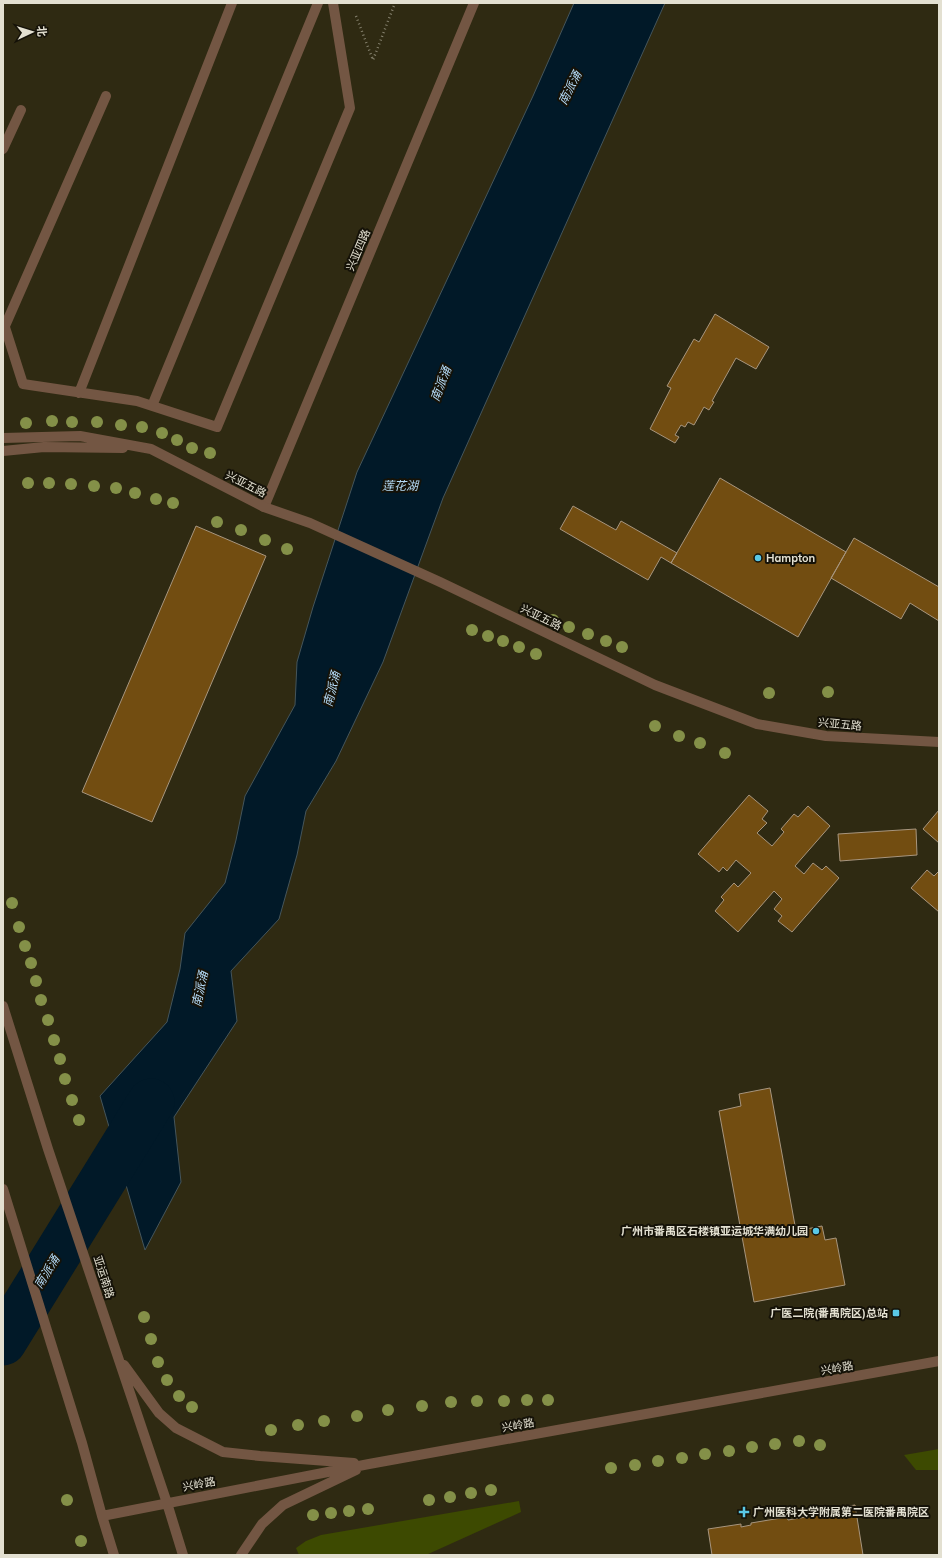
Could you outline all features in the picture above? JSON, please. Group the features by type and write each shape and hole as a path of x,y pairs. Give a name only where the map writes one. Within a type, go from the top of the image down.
{"street":[{"path":"79,393 232,3"},
{"path":"152,406 318,3"},
{"path":"106,96 4,323 23,384 137,401 217,427 350,108 333,3"},
{"name":"兴亚四路","path":"264,507 474,3"},
{"path":"3,149 21,110"},
{"name":"兴亚五路","path":"3,438 80,436 151,449 264,507 310,523 440,582 655,685 757,724 826,736 939,742"},
{"name":"兴亚五路","path":"3,451 44,447 151,449"},
{"name":"亚运南路","path":"3,1006 48,1149 167,1503 183,1555"},
{"path":"3,1189 82,1443 114,1555"},
{"path":"117,1355 159,1413 176,1428 223,1452 369,1464"},
{"name":"兴岭路","path":"102,1516 369,1464 939,1361"},
{"path":"241,1555 262,1524 284,1505 369,1464"}],"path":[{"path":"354,13 372,60 395,3"}],"green space":[{"path":"939,1449 939,1470 916,1470 904,1455"},
{"path":"519,1501 521,1512 426,1555 299,1555 296,1548 306,1541 321,1535"}],"water":[{"name":"莲花湖","path":"574,3 665,3 443,498 383,662 336,761 306,811 297,855 279,919 231,971 237,1021 174,1117 181,1182 145,1250 100,1096 167,1022 180,969 185,933 225,883 245,796 295,705 297,662 313,607 357,472 533,96"}],"building":[{"path":"715,314 769,347 756,369 736,358 712,401 714,402 709,410 704,407 694,425 688,422 685,427 681,425 675,435 679,437 675,443 650,429 671,388 667,386 694,339 699,342"},
{"name":"Hampton","path":"720,478 846,552 798,637 671,563"},
{"path":"573,506 616,530 621,521 677,553 671,563 661,557 648,580 560,529"},
{"path":"196,526 266,556 152,822 82,792"},
{"path":"854,538 939,587 939,621 910,603 901,619 831,578"},
{"path":"749,795 768,811 762,819 767,823 757,833 772,846 784,832 781,829 794,814 798,817 808,806 830,826 795,866 804,874 813,863 822,870 826,866 839,878 792,932 778,921 782,916 774,909 782,899 774,891 738,932 715,911 724,900 721,897 734,883 738,887 751,873 736,860 727,871 723,867 719,872 698,854"},
{"path":"939,810 939,843 923,829"},
{"path":"916,829 917,855 840,861 838,834"},
{"path":"927,870 934,876 939,871 939,912 911,888"},
{"path":"770,1088 796,1231 822,1226 825,1240 836,1238 845,1285 754,1302 719,1111 741,1106 739,1094"},
{"path":"855,1505 863,1555 712,1555 708,1529 741,1524 741,1527 751,1525 751,1523 787,1517 788,1520 818,1515 817,1511"}],"waterway":[{"name":"南派涌","path":"3,1342 151,1102"}],"place":[{"name":"Hampton","path":"758,558"},
{"name":"广州市番禺区石楼镇亚运城华满幼儿园","path":"816,1231"},
{"name":"广医二院(番禺院区)总站","path":"896,1313"},
{"name":"广州医科大学附属第二医院番禺院区","path":"744,1512"}]}
